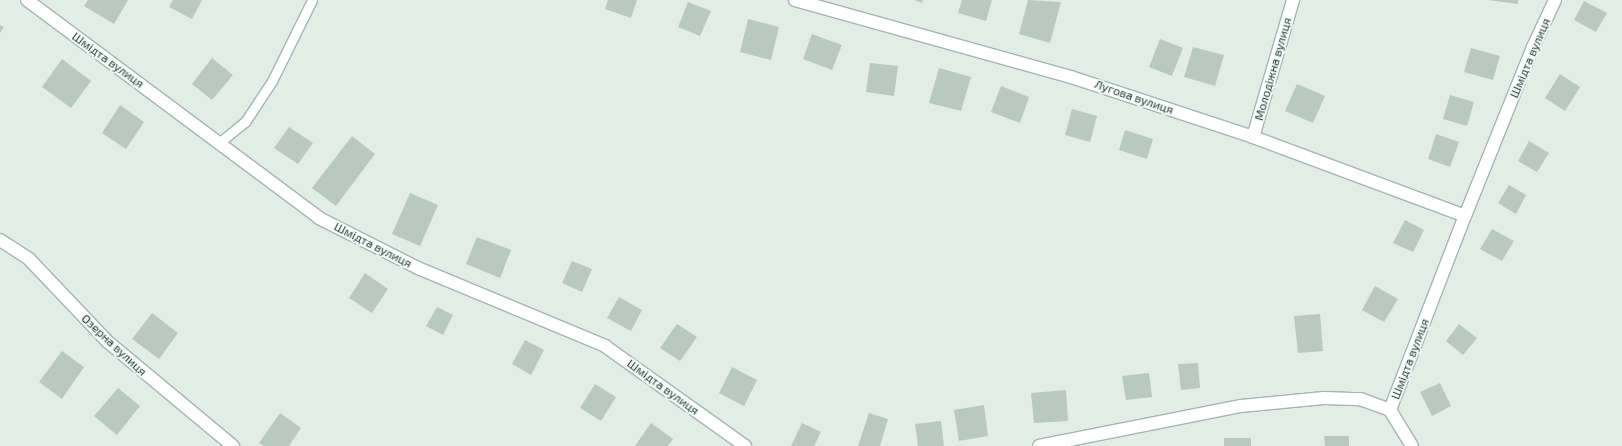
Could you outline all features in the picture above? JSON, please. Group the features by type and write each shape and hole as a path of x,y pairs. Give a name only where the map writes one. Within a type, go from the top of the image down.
{"street":[{"name":"Шмідта вулиця","path":"27,0 220,142 319,218 418,268 605,346 745,446"},
{"name":"Лугова вулиця","path":"796,0 1071,77 1253,137 1465,216"},
{"name":"Молодіжна вулиця","path":"1253,137 1293,0"},
{"name":"Шмідта вулиця","path":"1039,446 1241,406 1324,398 1360,399 1390,410 1465,216 1533,47 1555,0"},
{"name":"Озерна вулиця","path":"0,240 29,259 108,342 232,446"},
{"path":"1390,410 1412,446"}],"lane":[{"path":"220,142 245,122 272,81 312,0"}],"building":[{"path":"88,0 128,0 114,24 84,6"},
{"path":"173,0 202,0 192,19 169,7"},
{"path":"608,0 637,0 631,18 605,9"},
{"path":"914,0 923,0 922,3"},
{"path":"962,0 992,0 986,21 958,13"},
{"path":"1028,0 1061,2 1050,43 1019,34"},
{"path":"1487,0 1518,0 1518,4"},
{"path":"1584,1 1607,13 1596,32 1574,20"},
{"path":"688,2 711,11 700,36 678,27"},
{"path":"748,19 779,27 771,60 740,52"},
{"path":"0,25 4,27 0,33"},
{"path":"812,34 842,45 832,70 803,59"},
{"path":"1160,39 1183,48 1172,76 1149,67"},
{"path":"1193,47 1224,55 1215,86 1184,77"},
{"path":"1471,48 1500,56 1493,80 1464,72"},
{"path":"212,58 233,75 212,100 192,84"},
{"path":"62,59 91,81 71,108 42,87"},
{"path":"870,63 898,66 894,96 866,92"},
{"path":"939,68 971,77 961,111 929,103"},
{"path":"1560,74 1580,87 1565,111 1545,98"},
{"path":"1297,84 1325,96 1313,123 1285,111"},
{"path":"1001,86 1029,97 1020,123 991,112"},
{"path":"1450,95 1474,102 1467,126 1443,119"},
{"path":"120,105 144,122 126,149 102,133"},
{"path":"1072,109 1097,116 1090,142 1065,135"},
{"path":"289,127 313,143 298,164 274,148"},
{"path":"1125,130 1153,139 1147,159 1119,150"},
{"path":"1436,134 1459,142 1450,167 1428,159"},
{"path":"352,136 375,154 336,206 312,188"},
{"path":"1529,141 1549,153 1537,172 1518,161"},
{"path":"1509,185 1526,195 1516,214 1498,203"},
{"path":"410,193 438,205 420,246 392,234"},
{"path":"1405,220 1424,230 1413,252 1393,243"},
{"path":"1492,229 1514,241 1502,261 1480,249"},
{"path":"477,237 511,250 500,278 466,264"},
{"path":"572,261 592,269 582,292 562,283"},
{"path":"365,273 388,289 372,313 349,298"},
{"path":"1375,286 1398,299 1384,322 1362,310"},
{"path":"619,297 642,310 631,331 607,318"},
{"path":"437,307 453,315 443,335 426,326"},
{"path":"152,313 178,333 159,359 132,339"},
{"path":"1320,314 1323,351 1298,353 1294,316"},
{"path":"677,324 697,337 680,361 660,348"},
{"path":"1459,324 1477,338 1463,355 1446,341"},
{"path":"525,340 544,350 531,375 512,364"},
{"path":"62,351 84,367 62,399 39,382"},
{"path":"1198,363 1200,388 1181,390 1178,364"},
{"path":"732,367 757,380 744,406 719,393"},
{"path":"1149,373 1152,397 1126,400 1122,376"},
{"path":"1440,383 1451,406 1432,416 1420,392"},
{"path":"595,384 616,397 601,421 580,408"},
{"path":"118,388 140,406 117,435 94,416"},
{"path":"1066,390 1068,421 1034,423 1031,393"},
{"path":"984,405 988,436 959,441 954,410"},
{"path":"280,413 301,428 289,446 264,446 259,443"},
{"path":"869,413 888,419 880,446 858,446"},
{"path":"941,421 944,446 918,446 915,424"},
{"path":"651,423 673,439 668,446 635,446"},
{"path":"802,423 821,432 814,446 791,446"},
{"path":"1324,436 1349,436 1349,446 1325,446"},
{"path":"1224,438 1251,438 1251,446 1224,446"}]}
